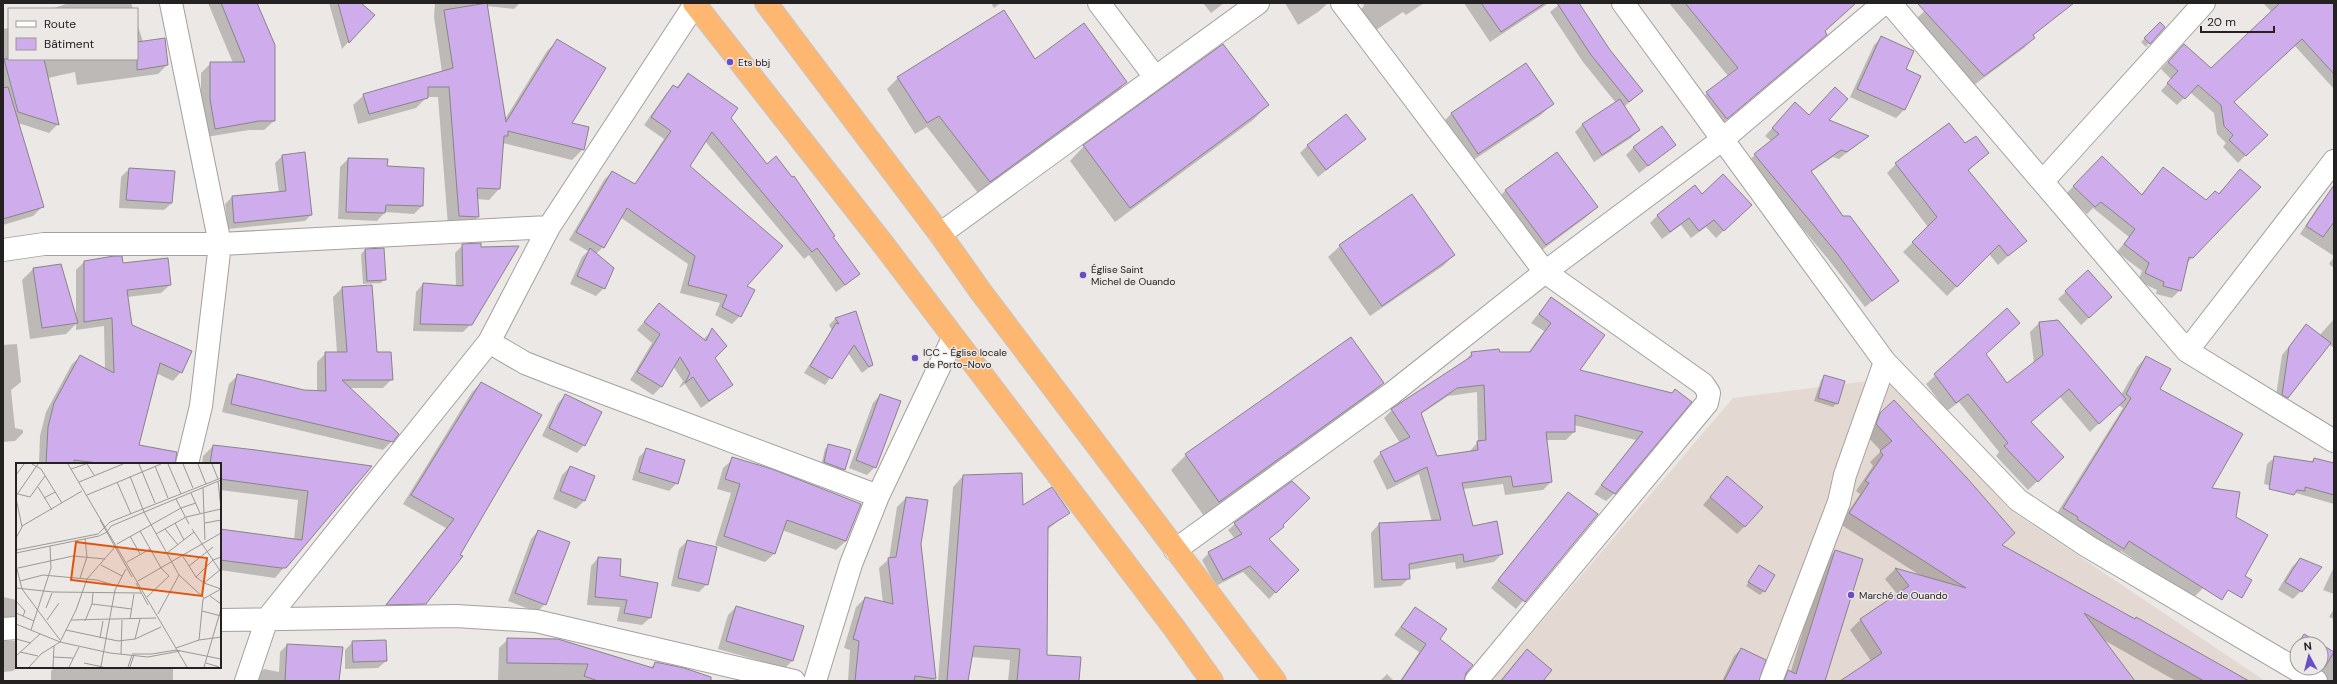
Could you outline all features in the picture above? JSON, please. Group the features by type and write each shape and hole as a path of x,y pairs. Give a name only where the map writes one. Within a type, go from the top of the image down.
{"highway":[{"path":"694,3 883,244 952,338 1175,629 1212,681"},
{"path":"766,3 940,234 981,292 1275,681"}],"street":[{"path":"172,3 220,244 201,406 187,463"},
{"path":"246,681 267,619 489,342 550,227 694,3"},
{"path":"1099,3 1155,77"},
{"path":"940,234 1258,3"},
{"path":"1342,3 1545,272 1703,384 1709,392 1707,403 1476,681"},
{"path":"1623,3 1885,362 2018,500 2087,546 2316,681"},
{"path":"1175,550 1391,394 1545,272 1723,139 1884,3"},
{"path":"1890,3 2187,351 2334,441"},
{"path":"2043,182 2204,3"},
{"path":"2187,351 2334,161"},
{"path":"3,250 44,244 220,244 550,227"},
{"path":"815,681 851,564 878,496 952,338"},
{"path":"489,342 538,368 878,496"},
{"path":"1771,681 1839,502 1845,475 1885,362"},
{"path":"221,620 456,616 536,620 794,681"},
{"path":"3,629 16,628"}],"shaded area":[{"name":"Marché de Ouando","path":"1891,378 2009,509 2265,681 1491,681 1733,398"}],"building":[{"path":"221,3 257,3 275,45 275,121 259,121 215,129 210,99 210,62 245,62"},
{"path":"338,3 361,3 375,15 349,43"},
{"path":"487,3 506,122 557,39 606,68 572,123 589,127 584,150 508,131 508,136 504,136 500,189 477,188 479,217 459,216 449,87 428,87 428,98 369,114 363,94 453,68 444,10"},
{"path":"1481,3 1545,3 1501,32"},
{"path":"1557,3 1579,3 1610,50 1643,91 1629,102 1591,55"},
{"path":"1685,3 1856,3 1825,31 1827,35 1727,119 1706,92 1738,68"},
{"path":"1917,3 2074,3 2033,35 2035,38 1984,76"},
{"path":"2280,3 2334,3 2334,74 2302,39 2234,102 2268,135 2246,156 2229,140 2233,135 2224,126 2221,105 2198,85 2185,99 2167,83 2178,71 2168,62 2184,44 2211,68"},
{"path":"1004,10 1035,59 1084,23 1127,82 990,182 939,116 927,123 897,77"},
{"path":"2160,22 2165,27 2150,44 2144,38"},
{"path":"1881,36 1914,51 1906,69 1921,76 1905,110 1857,89"},
{"path":"165,38 168,65 137,70 138,42"},
{"path":"1223,44 1269,105 1130,208 1083,145"},
{"path":"4,59 44,60 59,125 18,112"},
{"path":"1526,63 1554,104 1478,154 1451,113"},
{"path":"688,73 738,108 731,118 767,164 776,156 792,177 794,176 835,236 833,237 860,274 845,285 817,248 812,252 712,132 690,166 783,246 747,286 755,290 741,317 722,307 727,295 688,285 695,256 627,208 604,248 576,232 612,171 635,184 671,131 651,117 673,85 678,88"},
{"path":"8,87 44,207 3,219 3,88"},
{"path":"1835,87 1848,99 1829,120 1869,136 1847,152 1841,150 1811,171 1843,216 1850,216 1899,281 1872,301 1836,252 1754,154 1779,134 1772,128 1795,102 1809,115"},
{"path":"1620,99 1640,130 1602,155 1582,124"},
{"path":"1346,114 1366,139 1326,170 1307,145"},
{"path":"1949,123 1965,143 1976,136 1989,153 1968,170 2027,241 2008,256 1999,245 1957,287 1912,242 1937,217 1895,163"},
{"path":"1662,126 1676,145 1648,166 1633,147"},
{"path":"305,152 312,215 234,223 232,196 286,191 282,155"},
{"path":"1557,152 1598,207 1546,245 1505,190"},
{"path":"2102,156 2142,195 2163,167 2206,200 2215,191 2219,194 2240,169 2261,187 2193,258 2189,257 2181,291 2163,286 2164,282 2145,273 2149,263 2124,244 2135,229 2101,202 2095,207 2073,186"},
{"path":"348,158 388,159 387,166 424,168 423,206 386,205 385,213 346,212"},
{"path":"129,168 175,171 172,203 126,200"},
{"path":"1723,174 1752,205 1724,231 1714,220 1699,231 1689,218 1670,232 1657,215 1695,185 1702,194"},
{"path":"2334,185 2334,222 2323,237 2306,226"},
{"path":"1412,194 1455,255 1382,306 1339,245"},
{"path":"481,243 481,247 519,246 472,325 420,324 423,283 463,286 462,244"},
{"path":"384,248 386,280 367,281 365,249"},
{"path":"590,248 614,268 605,289 577,276"},
{"path":"114,256 122,256 123,263 168,258 171,285 127,290 132,325 192,351 182,373 160,363 139,445 177,452 175,463 98,463 74,460 74,463 46,463 48,427 54,403 80,355 114,373 112,318 84,322 84,261"},
{"path":"61,264 78,323 42,328 33,268"},
{"path":"2088,270 2112,297 2089,318 2065,291"},
{"path":"372,285 377,352 391,352 393,380 342,380 399,434 393,442 231,404 237,374 304,390 326,391 325,352 347,352 342,287"},
{"path":"1551,297 1605,335 1580,370 1672,393 1675,389 1692,402 1615,494 1601,485 1643,432 1575,415 1575,432 1546,432 1552,482 1513,487 1511,476 1462,483 1473,526 1497,521 1503,554 1464,562 1463,554 1409,564 1410,579 1382,580 1379,523 1441,520 1427,467 1395,482 1380,452 1410,437 1391,409 1472,356 1471,352 1499,349 1500,352 1530,352 1551,323 1539,314","holes":["1484,385 1486,440 1477,441 1478,450 1437,456 1421,413 1457,388"]},
{"path":"659,303 706,341 712,328 727,346 715,358 733,385 709,401 693,377 685,383 690,373 680,357 662,387 637,372 660,334 644,322"},
{"path":"2007,308 2020,323 1986,354 2007,383 2043,355 2039,322 2058,320 2126,399 2099,424 2069,389 2031,422 2064,457 2038,482 2004,446 2008,443 1968,394 1956,403 1934,374"},
{"path":"856,311 873,365 869,367 854,345 832,379 810,366 836,323 839,324 835,318"},
{"path":"2306,324 2331,343 2288,398 2282,395 2289,347"},
{"path":"1351,337 1384,383 1219,502 1185,454"},
{"path":"2146,356 2171,369 2160,389 2243,434 2212,488 2240,492 2236,517 2268,535 2245,576 2252,580 2242,598 2228,590 2222,600 2129,541 2124,549 2077,519 2078,517 2063,508 2131,398 2126,394"},
{"path":"1824,375 1845,381 1838,404 1818,398"},
{"path":"481,382 542,415 460,555 463,556 426,604 386,605 454,519 411,495"},
{"path":"565,394 602,412 585,446 549,428"},
{"path":"880,394 901,401 876,468 856,460"},
{"path":"1894,400 1967,478 2015,533 2002,545 2135,619 2136,617 2249,681 2204,681 2084,613 2135,681 1840,681 1882,653 1860,619 1909,586 1895,568 1966,588 1849,513 1869,483 1865,481 1883,455 1880,451 1892,441 1876,424 1880,413"},
{"path":"828,444 851,450 845,470 824,462"},
{"path":"213,445 372,466 286,568 281,568 221,560 221,529 302,540 308,491 221,479 221,463 210,463"},
{"path":"646,448 685,460 678,484 639,472"},
{"path":"2274,456 2313,462 2314,458 2334,463 2334,495 2305,487 2305,491 2297,490 2294,495 2269,489"},
{"path":"732,457 772,469 861,504 846,541 787,520 775,554 724,536 740,484 725,479"},
{"path":"570,466 595,476 585,501 560,491"},
{"path":"1022,473 1023,505 1052,487 1070,513 1048,527 1047,655 1081,657 1079,681 1017,681 1020,649 974,646 968,681 947,681 963,475"},
{"path":"1727,476 1763,507 1745,527 1710,497"},
{"path":"1292,481 1310,498 1283,525 1284,527 1269,539 1299,570 1276,593 1250,566 1223,580 1208,552 1242,534 1234,523"},
{"path":"1568,492 1598,514 1525,602 1498,580"},
{"path":"906,497 928,500 921,544 936,679 915,676 914,681 855,681 859,641 853,639 865,597 893,604 888,558 896,557"},
{"path":"538,530 570,542 546,605 515,593"},
{"path":"687,540 717,547 708,585 678,578"},
{"path":"1835,550 1863,559 1825,681 1784,681 1788,670 1796,674"},
{"path":"598,557 621,559 620,576 658,583 651,618 624,613 627,600 595,597"},
{"path":"2300,558 2322,567 2302,592 2285,582"},
{"path":"1759,565 1775,575 1765,592 1748,582"},
{"path":"736,606 804,626 793,661 726,641"},
{"path":"1415,607 1447,629 1440,639 1473,665 1466,673 1464,681 1401,681 1426,644 1401,627"},
{"path":"507,638 558,639 653,668 655,662 684,668 711,677 711,681 598,681 584,676 588,664 507,663"},
{"path":"386,640 387,661 353,662 352,641"},
{"path":"287,644 343,647 339,681 285,681"},
{"path":"1741,648 1766,660 1759,681 1724,681"},
{"path":"1527,649 1552,670 1543,681 1501,681"},
{"path":"2329,649 2334,652 2329,660"}],"place":[{"name":"Ets bbj","path":"730,62"},
{"name":"Église Saint Michel de Ouando","path":"1083,275"},
{"name":"ICC - Église locale de Porto-Novo","path":"915,358"},
{"name":"Marché de Ouando","path":"1851,595"}]}
